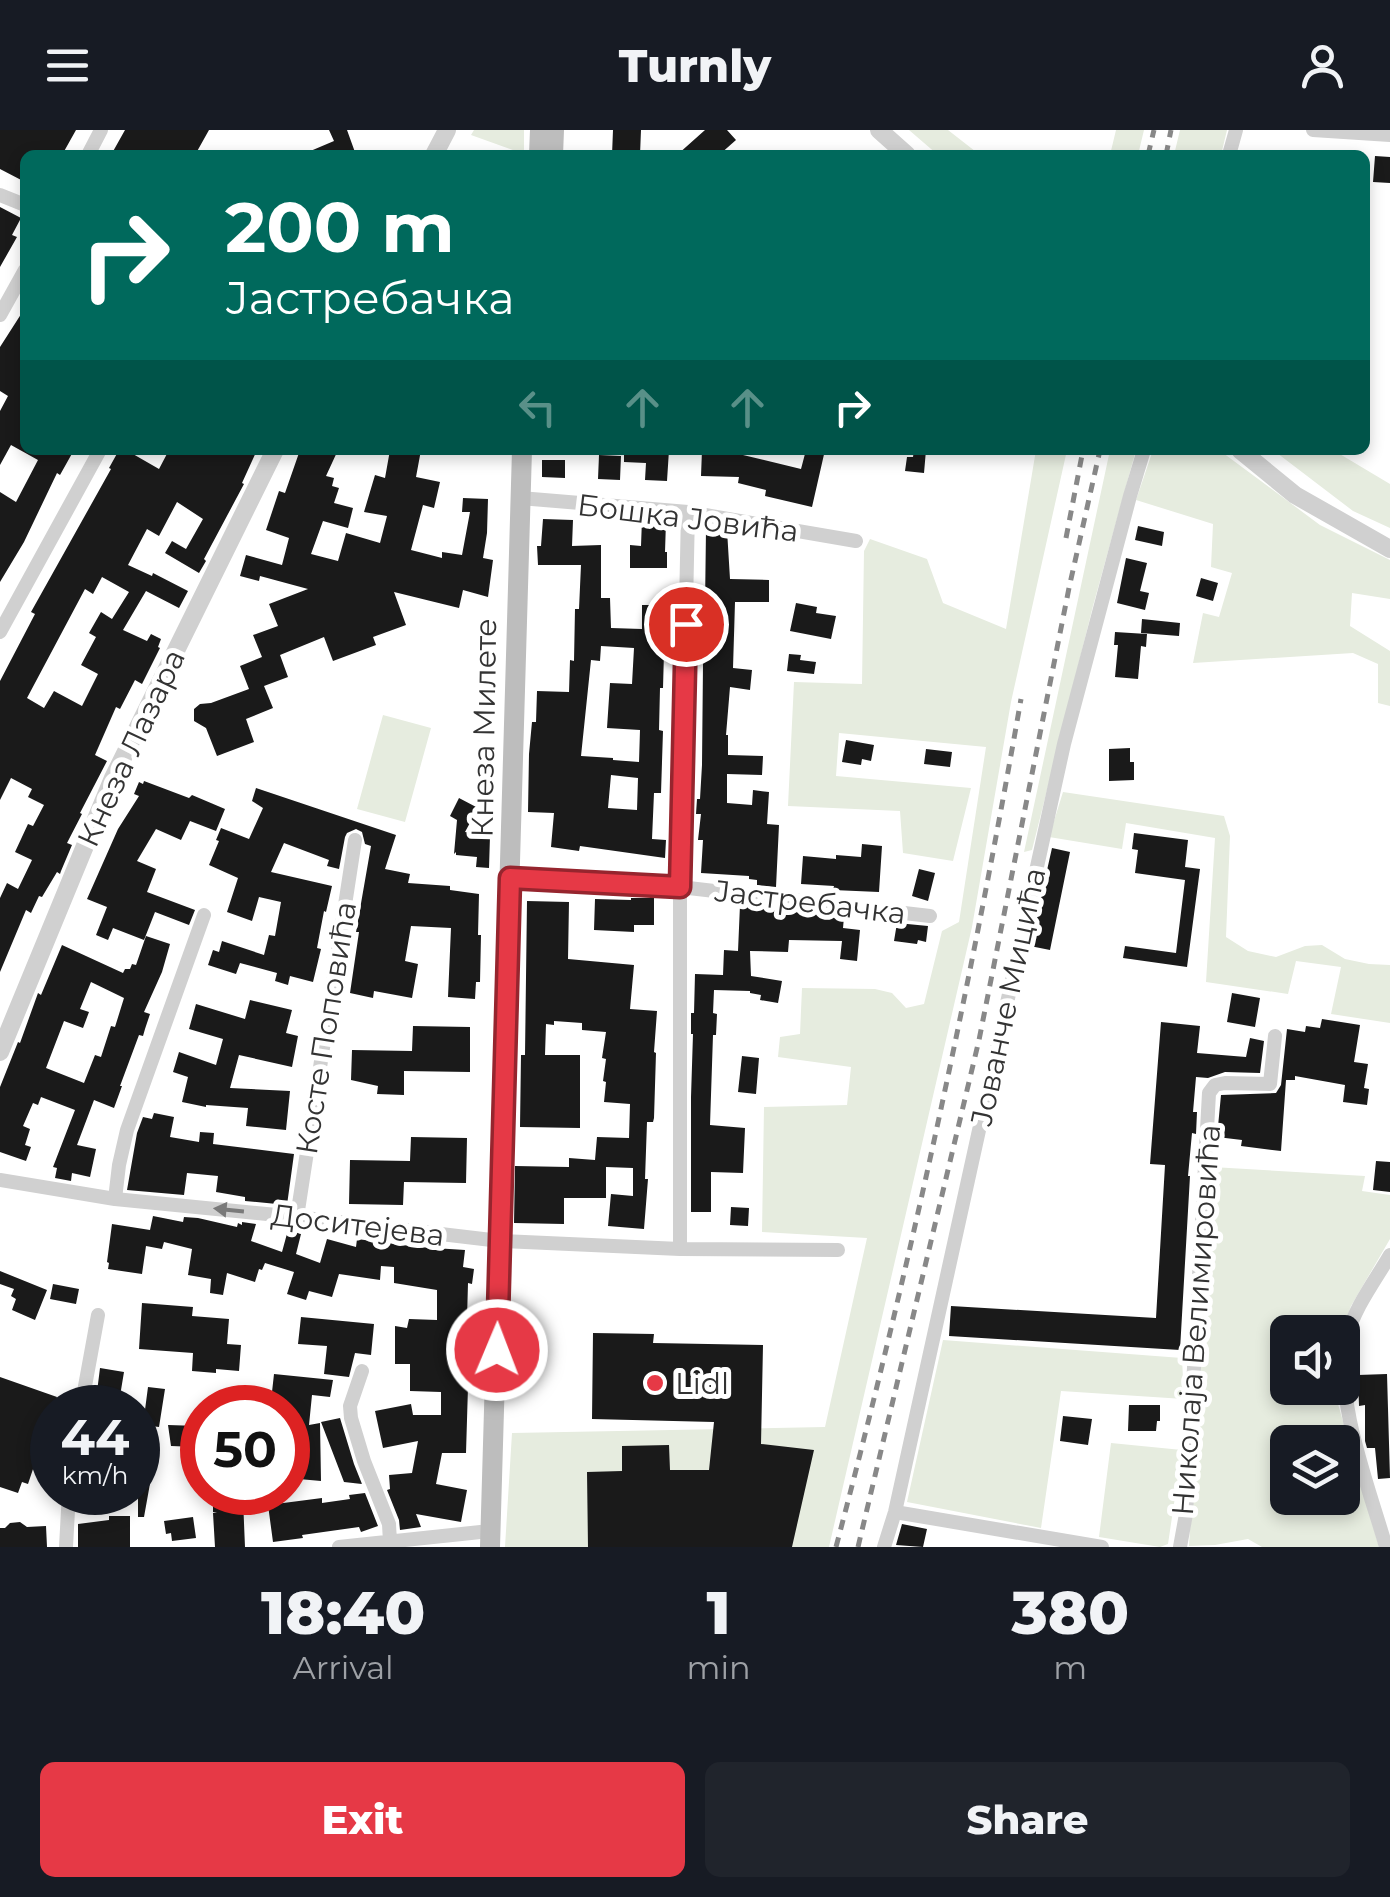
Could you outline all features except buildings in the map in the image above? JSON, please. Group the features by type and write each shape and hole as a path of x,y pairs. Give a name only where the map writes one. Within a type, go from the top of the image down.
{"main road":[{"name":"Кнеза Милете","path":"490,1539 522,455"}],"street":[{"path":"880,130 902,150"},
{"path":"1313,130 1390,134"},
{"path":"0,315 20,279"},
{"path":"0,632 97,455"},
{"name":"Кнеза Лазара","path":"0,1052 113,778 273,455"},
{"name":"Јованче Мицића","path":"884,1547 895,1512 1064,744 1142,455"},
{"path":"1246,455 1296,495 1390,549"},
{"name":"Бошка Јовића","path":"520,498 688,512 856,541"},
{"path":"680,1249 680,887 688,512"},
{"name":"Косте Поповића","path":"297,1217 356,840"},
{"name":"Јастребачка","path":"510,878 680,887 930,916"},
{"path":"116,1198 127,1130 204,915"},
{"name":"Николаја Велимировића","path":"1180,1547 1186,1514 1210,1093 1216,1085 1225,1083 1270,1084 1275,1036"},
{"name":"Доситејева","path":"0,1180 116,1198 500,1241 680,1249 838,1250"},
{"path":"1386,1547 1347,1412 1344,1381 1348,1336 1362,1301 1390,1256"},
{"path":"85,1385 98,1315"},
{"path":"362,1370 350,1406 351,1418 388,1524 390,1542"},
{"path":"895,1512 1102,1547"},
{"path":"66,1547 68,1515"},
{"path":"340,1547 490,1539"}],"shaded area":[{"path":"474,130 524,130 524,150 513,150 471,135"},
{"path":"909,130 948,130 974,150 932,150"},
{"path":"1116,130 1144,130 1139,150 1111,150"},
{"path":"1180,130 1227,130 1222,150 1175,150"},
{"path":"1035,455 1066,455 1011,702 972,927 829,1547 505,1547 512,1433 825,1427 867,1238 762,1232 764,1107 847,1105 851,1067 778,1057 780,1037 800,1034 802,988 875,989 892,993 906,1008 924,1004 942,931 959,922 986,747 839,733 836,776 971,788 953,861 903,853 900,811 788,806 794,682 862,684 864,551 870,539 927,559 943,603 1006,629"},
{"path":"1109,455 1135,455 1032,850 1024,852"},
{"path":"1151,455 1226,455 1320,525 1390,560 1390,599 1352,593 1350,626 1390,651 1390,706 1378,703 1378,664 1353,653 1193,663 1203,613 1219,617 1232,573 1211,567 1213,524 1136,500"},
{"path":"1280,455 1341,455 1390,484 1390,528 1353,511"},
{"path":"383,715 431,728 405,822 357,809"},
{"path":"1063,792 1224,816 1230,836 1226,937 1248,951 1276,957 1305,946 1322,945 1345,959 1390,965 1390,1023 1331,1014 1341,967 1296,961 1288,994 1206,982 1215,838 1126,823 1122,849 1049,837"},
{"path":"1212,1167 1365,1176 1362,1191 1390,1195 1390,1239 1348,1315 1270,1315 1270,1405 1338,1405 1344,1425 1270,1425 1270,1515 1360,1515 1360,1481 1379,1547 1262,1547 1248,1539 1189,1546"},
{"path":"943,1340 1182,1358 1184,1399 1061,1391 1041,1528 907,1502"},
{"path":"1111,1443 1182,1450 1168,1544 1160,1547 1099,1537"}],"railway":[{"path":"1149,150 1154,130"},
{"path":"1167,150 1171,130"},
{"path":"1066,538 1082,455"},
{"path":"858,1547 979,1040 1099,455"},
{"path":"836,1547 938,1125 1021,699"}],"place":[{"name":"Lidl","path":"655,1383"}],"route":[{"path":"497,1350 510,878 680,887 686,624"}]}
